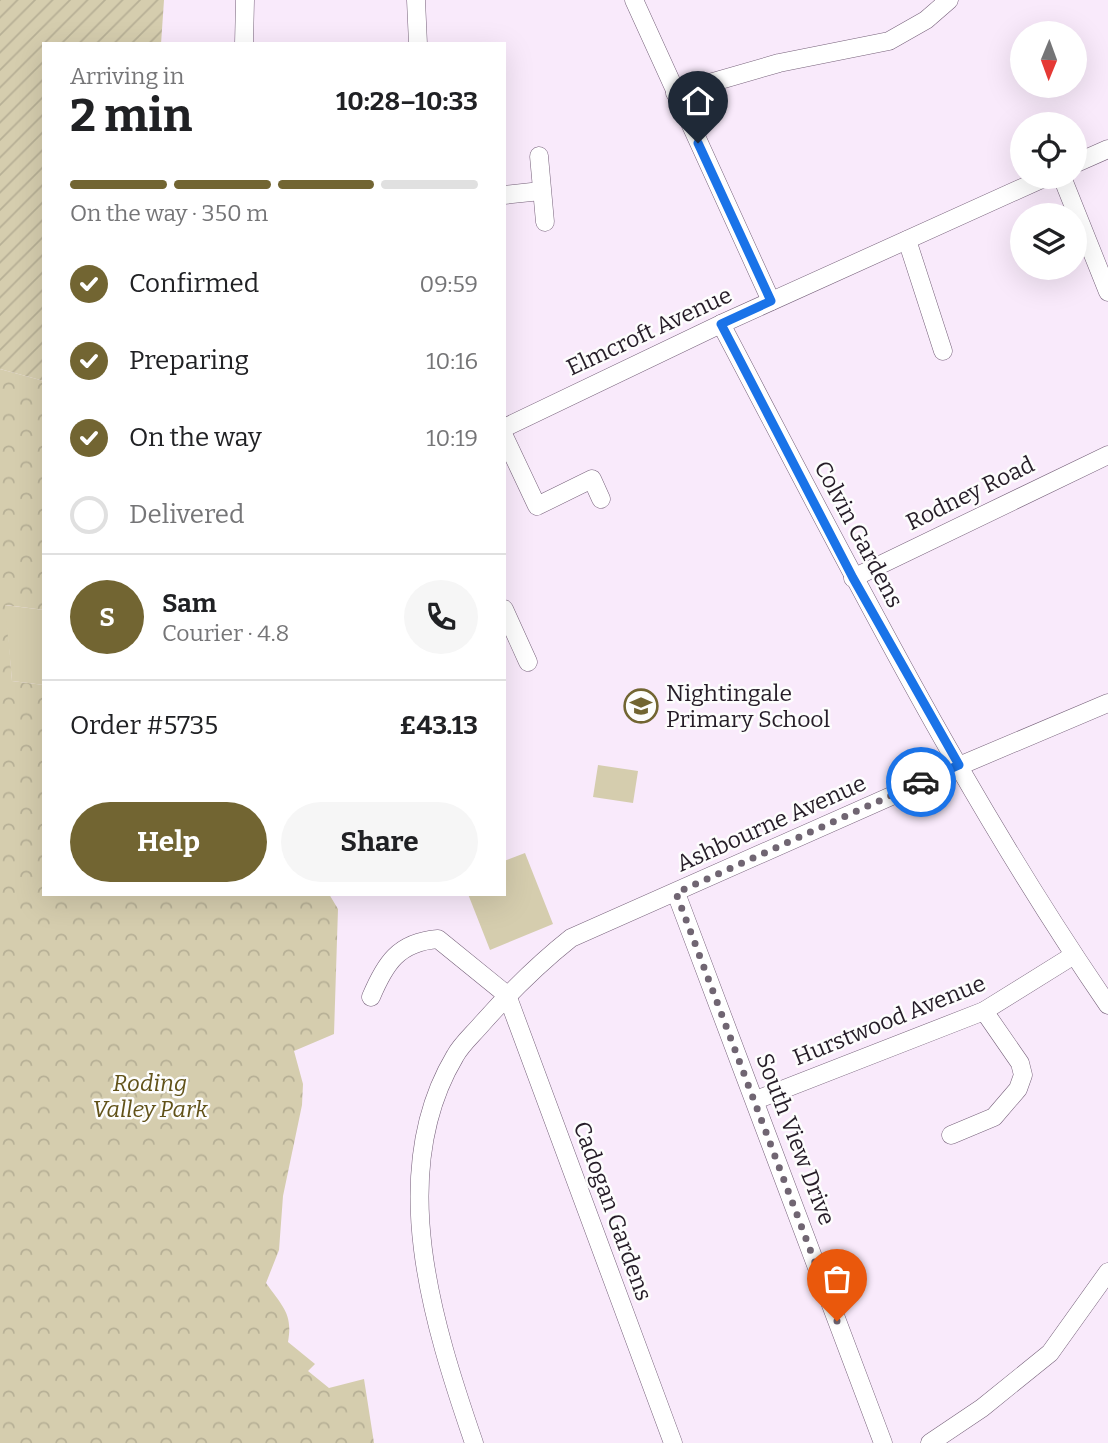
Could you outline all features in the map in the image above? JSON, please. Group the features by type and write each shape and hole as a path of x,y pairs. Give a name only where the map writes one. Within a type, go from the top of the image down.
{"street":[{"path":"244,42 245,0"},
{"path":"416,0 418,42"},
{"path":"634,0 771,301"},
{"path":"675,93 779,63 889,41 926,20 949,0"},
{"path":"1087,158 1108,149"},
{"path":"539,156 545,222"},
{"name":"Elmcroft Avenue","path":"506,427 721,324 1020,189"},
{"path":"1067,189 1108,292"},
{"path":"506,195 541,191"},
{"path":"907,240 943,351"},
{"name":"Colvin Gardens","path":"721,324 853,578 959,765 1074,955 1108,1005"},
{"path":"506,440 537,506 592,479 601,499"},
{"name":"Rodney Road","path":"853,578 1108,455"},
{"path":"506,613 528,662"},
{"name":"Ashbourne Avenue","path":"474,1443 443,1351 431,1293 420,1206 428,1113 456,1054 507,995 536,966 571,938 959,765 1108,703"},
{"name":"South View Drive","path":"676,893 883,1443"},
{"path":"371,998 386,963 421,940 438,939 507,995"},
{"name":"Hurstwood Avenue","path":"756,1100 984,1011 1074,955"},
{"name":"Cadogan Gardens","path":"507,995 673,1443"},
{"path":"951,1135 994,1117 1018,1089 1023,1075 1020,1063 984,1011"},
{"path":"930,1443 982,1408 1049,1353 1108,1272"}],"green space":[{"path":"0,0 164,0 161,42 42,42 42,380 0,369"},
{"name":"Roding Valley Park","path":"0,369 42,380 42,610 6,605 12,681 42,685 42,896 330,896 338,909 334,1034 294,1051 303,1084 302,1105 283,1196 279,1250 266,1283 288,1317 288,1342 315,1364 308,1371 329,1388 364,1379 374,1443 0,1443"},
{"path":"5,605 42,610 42,685 12,681"},
{"path":"598,765 638,771 633,803 593,797"},
{"path":"525,853 553,924 490,950 469,896 506,896 506,860"}],"way so far":[{"path":"837,1321 676,893 921,782"}],"place":[{"name":"Nightingale Primary School","path":"641,706"}],"route":[{"path":"698,143 771,301 721,324 853,578 959,765 921,782"}]}
